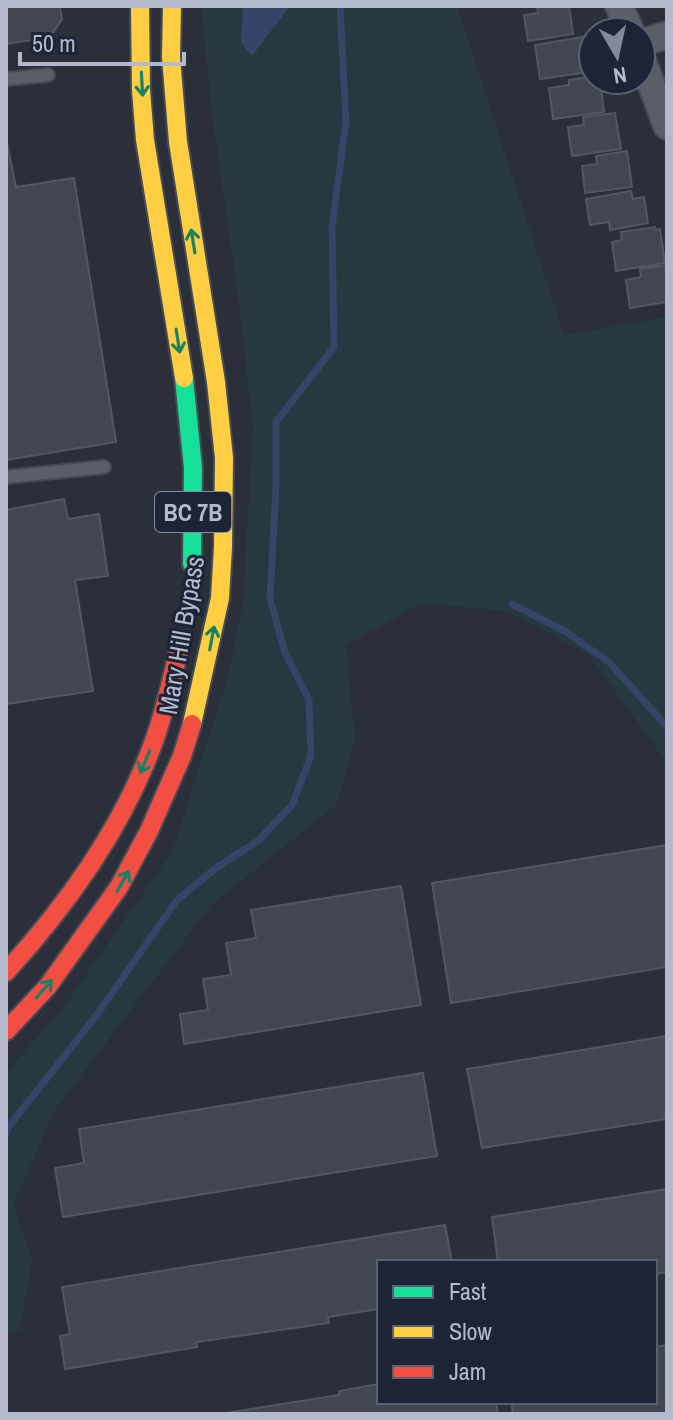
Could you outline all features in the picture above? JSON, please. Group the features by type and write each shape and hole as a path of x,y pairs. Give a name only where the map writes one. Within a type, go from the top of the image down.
{"highway":[{"name":"Mary Hill Bypass","path":"140,6 145,140 184,382 192,455 191,577"},
{"name":"Mary Hill Bypass","path":"6,1031 48,986 78,945 119,887 149,831 182,756 196,710 220,598 224,458 216,382 178,142 171,57 172,6"},
{"name":"Mary Hill Bypass","path":"6,972 49,923 92,863 125,808 153,743 168,696 183,628"}],"street":[{"path":"656,96 667,126"}],"lane":[{"path":"6,79 48,75"},
{"path":"6,477 104,467"}],"shaded area":[{"path":"201,6 457,6 564,335 667,317 667,763 588,654 506,611 422,603 346,646 355,738 337,804 212,904 55,1110 13,1205 32,1259 20,1330 6,1335 6,1073 65,1005 173,850 228,676 243,601 253,425 212,115"}],"water":[{"path":"243,6 290,6 252,56 241,43"}],"building":[{"path":"6,6 60,6 62,19 50,37 6,44"},
{"path":"537,6 569,6 573,34 528,41 524,15 538,13"},
{"path":"577,38 577,74 540,79 535,45"},
{"path":"577,79 577,96 602,96 604,112 553,119 549,88 569,85 569,80"},
{"path":"615,113 621,149 572,156 568,127 584,125 583,117"},
{"path":"6,138 16,187 74,178 116,442 6,460"},
{"path":"627,151 632,187 585,193 582,166 597,164 596,156"},
{"path":"631,191 633,199 644,197 648,223 610,230 609,222 590,225 586,199"},
{"path":"655,227 656,230 660,229 665,263 616,271 612,242 622,240 621,232"},
{"path":"667,265 667,302 630,308 626,280 641,277 640,269"},
{"path":"64,499 68,519 99,514 108,576 75,580 93,691 6,704 6,510"},
{"path":"667,845 667,967 451,1003 432,883"},
{"path":"401,886 421,1005 184,1044 180,1014 208,1010 203,979 231,975 226,943 256,938 251,910"},
{"path":"667,1036 667,1119 482,1148 467,1069"},
{"path":"423,1073 437,1156 63,1217 55,1168 84,1163 79,1129"},
{"path":"667,1189 667,1272 657,1274 657,1260 498,1260 492,1217"},
{"path":"445,1225 452,1260 377,1260 377,1309 328,1317 329,1323 196,1342 197,1347 65,1369 60,1336 70,1334 62,1287"},
{"path":"667,1345 667,1414 513,1414 511,1404 657,1404 657,1347"},
{"path":"377,1384 377,1404 496,1404 498,1414 220,1414 339,1395 339,1391"}],"waterway":[{"path":"6,1133 96,1016 177,900 216,868 258,841 292,805 311,756 309,700 285,653 270,599 276,422 334,347 332,227 346,122 340,6"},
{"path":"512,604 563,630 610,663 667,727"}],"traffic: fast":[{"path":"184,378 193,468 192,564"}],"traffic: slow":[{"path":"140,6 145,140 184,378"},
{"path":"172,6 171,57 178,142 216,382 224,458 220,598 192,724"}],"traffic: jam":[{"path":"6,972 72,892 127,804 158,729 181,640"},
{"path":"6,1031 48,986 119,887 149,831 182,756 192,724"}]}
